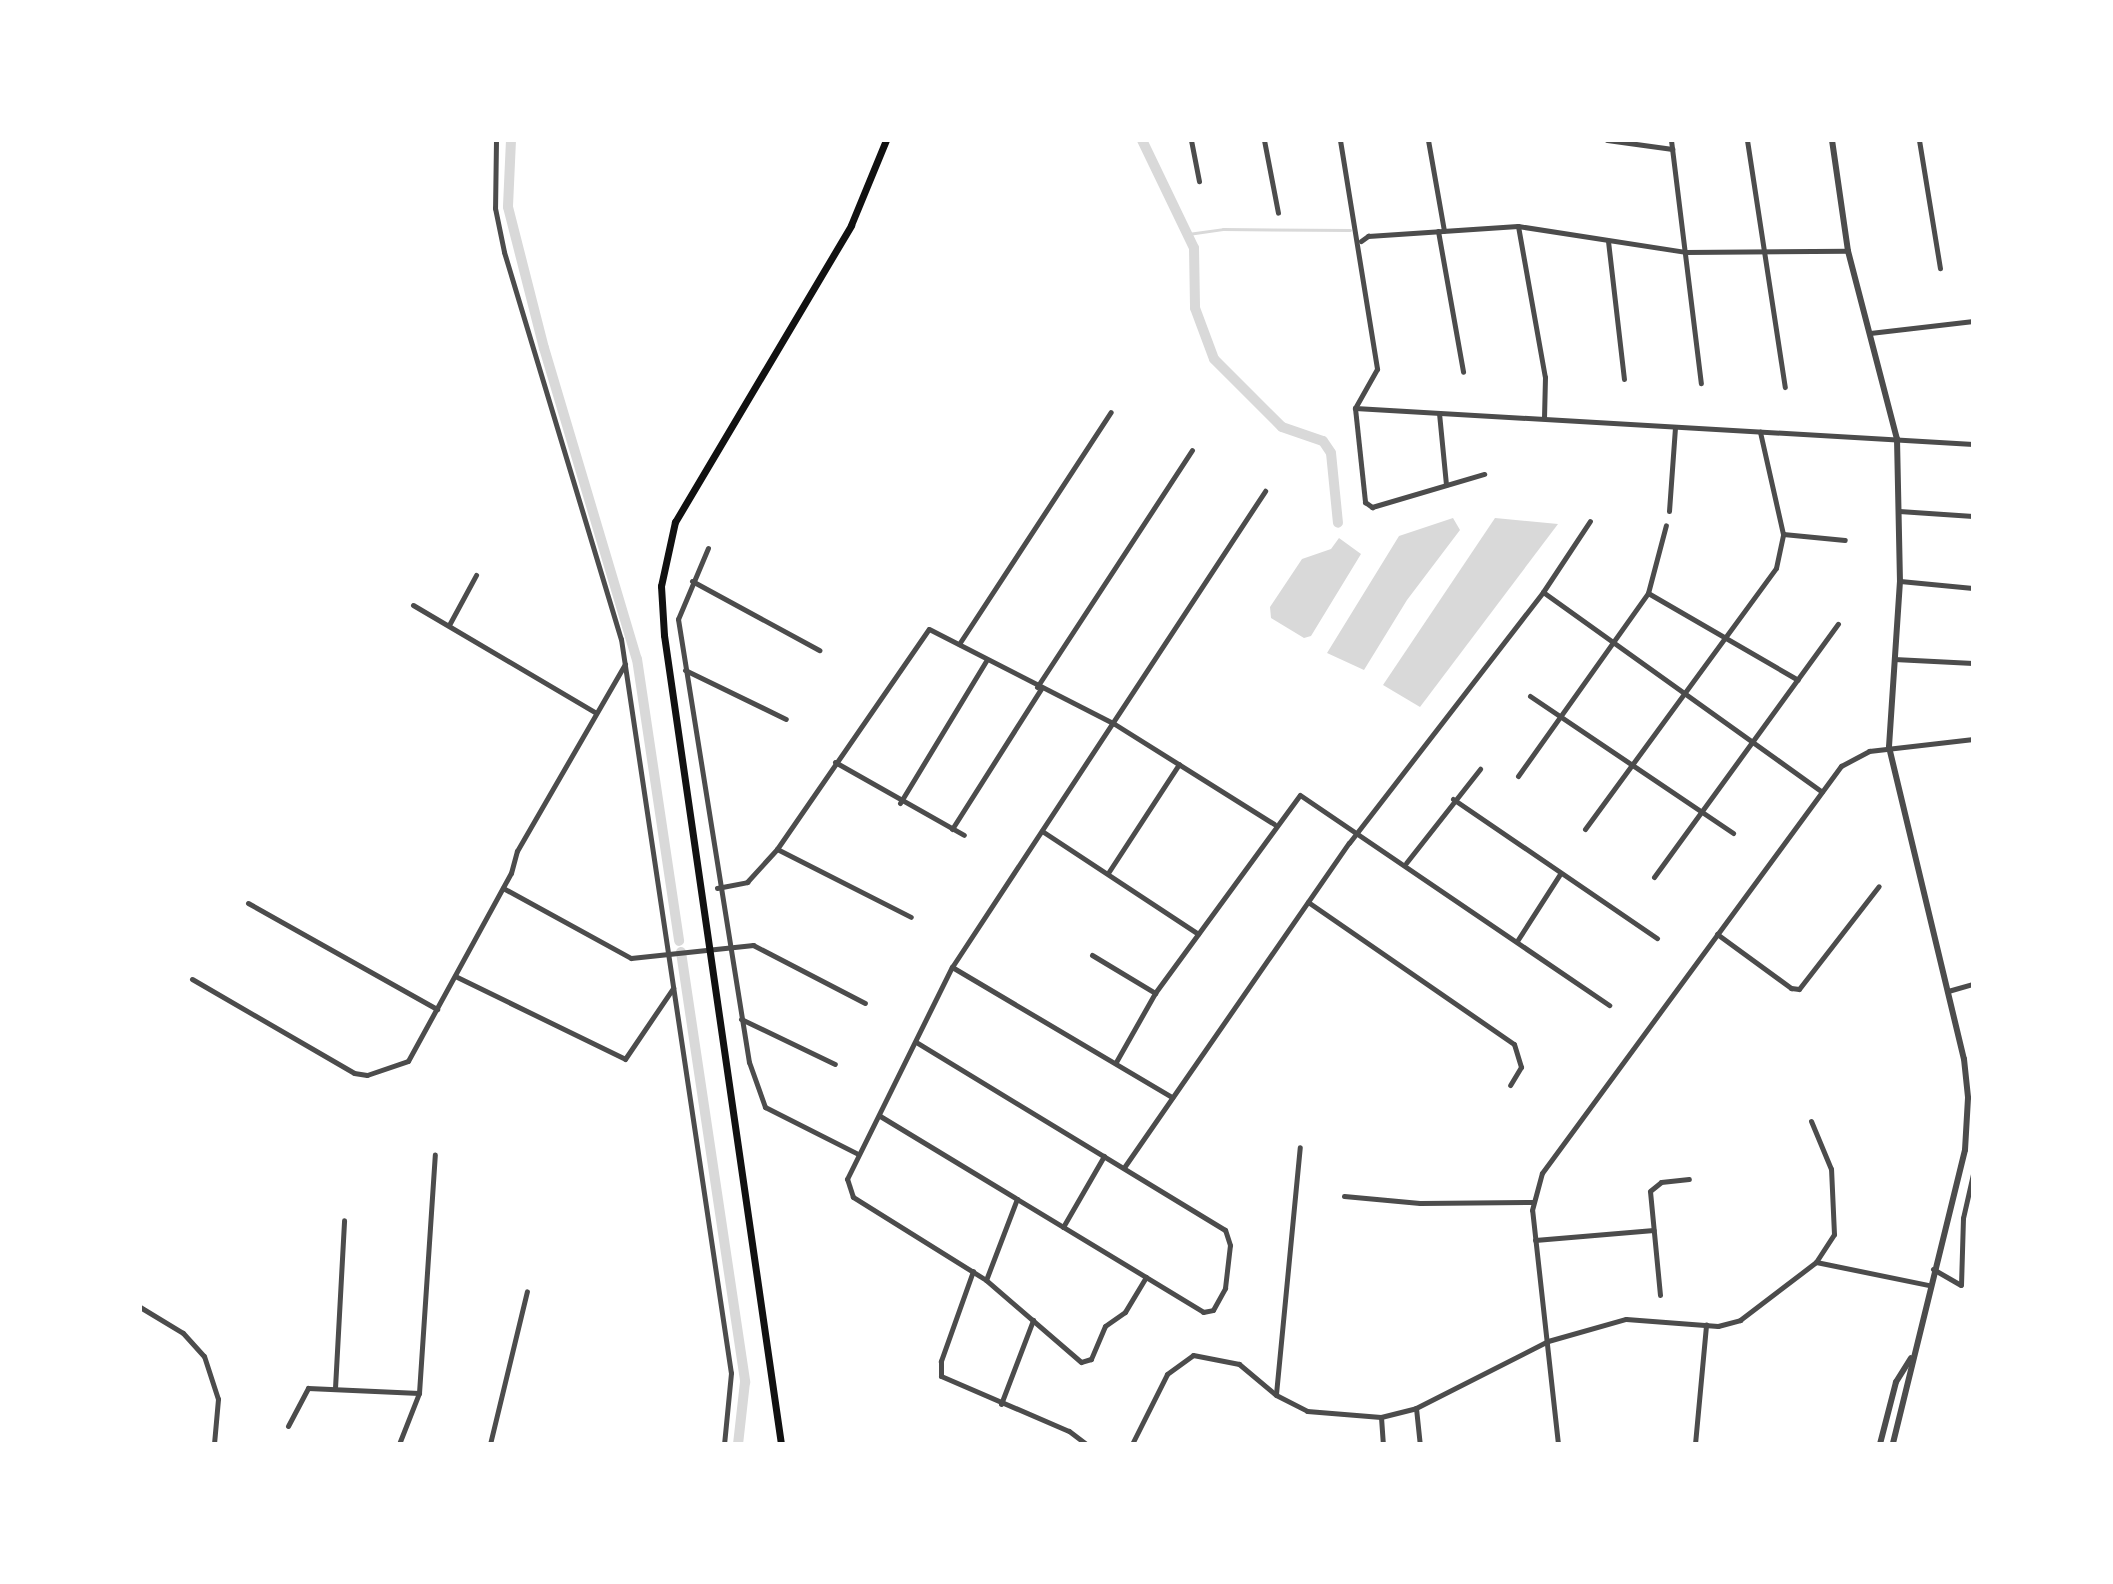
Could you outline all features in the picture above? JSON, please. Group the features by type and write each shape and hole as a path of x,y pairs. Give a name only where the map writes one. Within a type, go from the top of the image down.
{"main road":[{"path":"781,1444 664,635 661,586 668,542 684,504 851,225 886,140"}],"street":[{"path":"496,140 495,208 504,252 625,663 731,1373 724,1444"},
{"path":"1191,140 1199,181"},
{"path":"1264,140 1278,213"},
{"path":"1340,140 1360,242 1357,252 1377,369 1355,408 1367,506 1484,474"},
{"path":"1428,140 1463,372"},
{"path":"1607,140 1672,149"},
{"path":"1671,140 1701,383"},
{"path":"1747,140 1785,387"},
{"path":"1832,140 1848,251 1897,439 1900,581 1889,747 1964,1059 1968,1116 1965,1150 1928,1285 1912,1356 1910,1385 1893,1444"},
{"path":"1919,140 1940,268"},
{"path":"1360,242 1368,236 1518,226 1685,252 1848,251"},
{"path":"1518,226 1545,377 1544,418"},
{"path":"1608,240 1624,379"},
{"path":"1870,333 1973,321"},
{"path":"1355,408 1973,444"},
{"path":"959,644 1111,412"},
{"path":"1439,413 1446,485"},
{"path":"1669,511 1675,427"},
{"path":"1585,829 1776,568 1783,534 1760,432"},
{"path":"952,829 1192,450"},
{"path":"1146,1277 1125,1312 1105,1326 1096,1353 1086,1362 1076,1360 986,1280 853,1197 846,1183 952,967 1265,491"},
{"path":"1899,511 1973,516"},
{"path":"1125,1166 1359,830 1543,592 1590,521"},
{"path":"1518,776 1648,593 1666,525"},
{"path":"1783,534 1845,540"},
{"path":"708,548 678,619 717,888 760,1102 858,1154"},
{"path":"449,625 476,575"},
{"path":"692,581 819,650"},
{"path":"1900,581 1973,588"},
{"path":"1543,592 1684,697 1822,792"},
{"path":"1648,593 1798,680"},
{"path":"413,605 595,712"},
{"path":"1654,877 1838,624"},
{"path":"717,888 747,882 777,849 924,631 939,631 986,661 1113,723 1274,824"},
{"path":"1893,659 1973,663"},
{"path":"900,803 986,661"},
{"path":"192,979 354,1073 367,1075 408,1061 503,888 517,851 625,663"},
{"path":"685,670 786,719"},
{"path":"1530,696 1733,833"},
{"path":"1558,1444 1532,1202 1542,1173 1850,758 1889,747 1973,739"},
{"path":"835,762 900,803 964,835"},
{"path":"1108,873 1179,764"},
{"path":"1406,863 1453,799 1480,769"},
{"path":"1116,1062 1155,993 1274,824 1300,795 1359,830 1609,1005"},
{"path":"1453,799 1657,938"},
{"path":"1042,831 1198,934"},
{"path":"777,849 911,917"},
{"path":"1517,941 1560,874"},
{"path":"1717,934 1791,988 1799,989 1879,886"},
{"path":"503,888 631,958 727,944 753,945 865,1003"},
{"path":"1308,902 1514,1044 1521,1067 1510,1085"},
{"path":"248,903 437,1009"},
{"path":"1092,955 1155,993"},
{"path":"952,967 1172,1097"},
{"path":"455,976 625,1059 673,988"},
{"path":"1948,991 1973,984"},
{"path":"741,1019 835,1064"},
{"path":"880,1116 1209,1312 1228,1282 1229,1239 1225,1230 1125,1166 917,1043"},
{"path":"1132,1444 1167,1374 1193,1355 1239,1364 1276,1395 1321,1415 1381,1417 1416,1408 1548,1341 1626,1319 1706,1325 1740,1320 1816,1262 1834,1234 1836,1214 1831,1169 1811,1121"},
{"path":"1276,1395 1300,1147"},
{"path":"399,1444 419,1393 435,1155"},
{"path":"1063,1227 1104,1156"},
{"path":"1933,1269 1961,1285 1963,1218 1973,1174"},
{"path":"1660,1295 1652,1186 1689,1179"},
{"path":"1344,1196 1420,1203 1532,1202"},
{"path":"986,1280 1017,1199"},
{"path":"335,1388 344,1220"},
{"path":"1535,1240 1654,1230"},
{"path":"1816,1262 1928,1285"},
{"path":"973,1271 940,1371 948,1383 1069,1431 1086,1444"},
{"path":"490,1444 527,1291"},
{"path":"140,1307 183,1333 204,1356 218,1399 214,1444"},
{"path":"1001,1404 1033,1320"},
{"path":"1695,1444 1706,1325"},
{"path":"1880,1444 1896,1382 1912,1356"},
{"path":"288,1426 304,1390 335,1388 419,1393"},
{"path":"1416,1408 1420,1444"},
{"path":"1381,1417 1383,1444"}],"shaded area":[{"path":"1453,518 1460,530 1407,600 1364,670 1327,653 1399,536"},
{"path":"1495,518 1558,524 1420,707 1383,685"},
{"path":"1339,538 1361,554 1311,636 1304,638 1271,618 1270,607 1302,559 1331,549"}],"waterway":[{"path":"511,140 508,207 544,348 637,659 679,941"},
{"path":"1142,140 1194,248 1195,308 1214,359 1282,427 1323,441 1331,453 1338,523"},
{"path":"1188,234 1223,229 1350,230"},
{"path":"681,952 745,1382 738,1444"}]}
